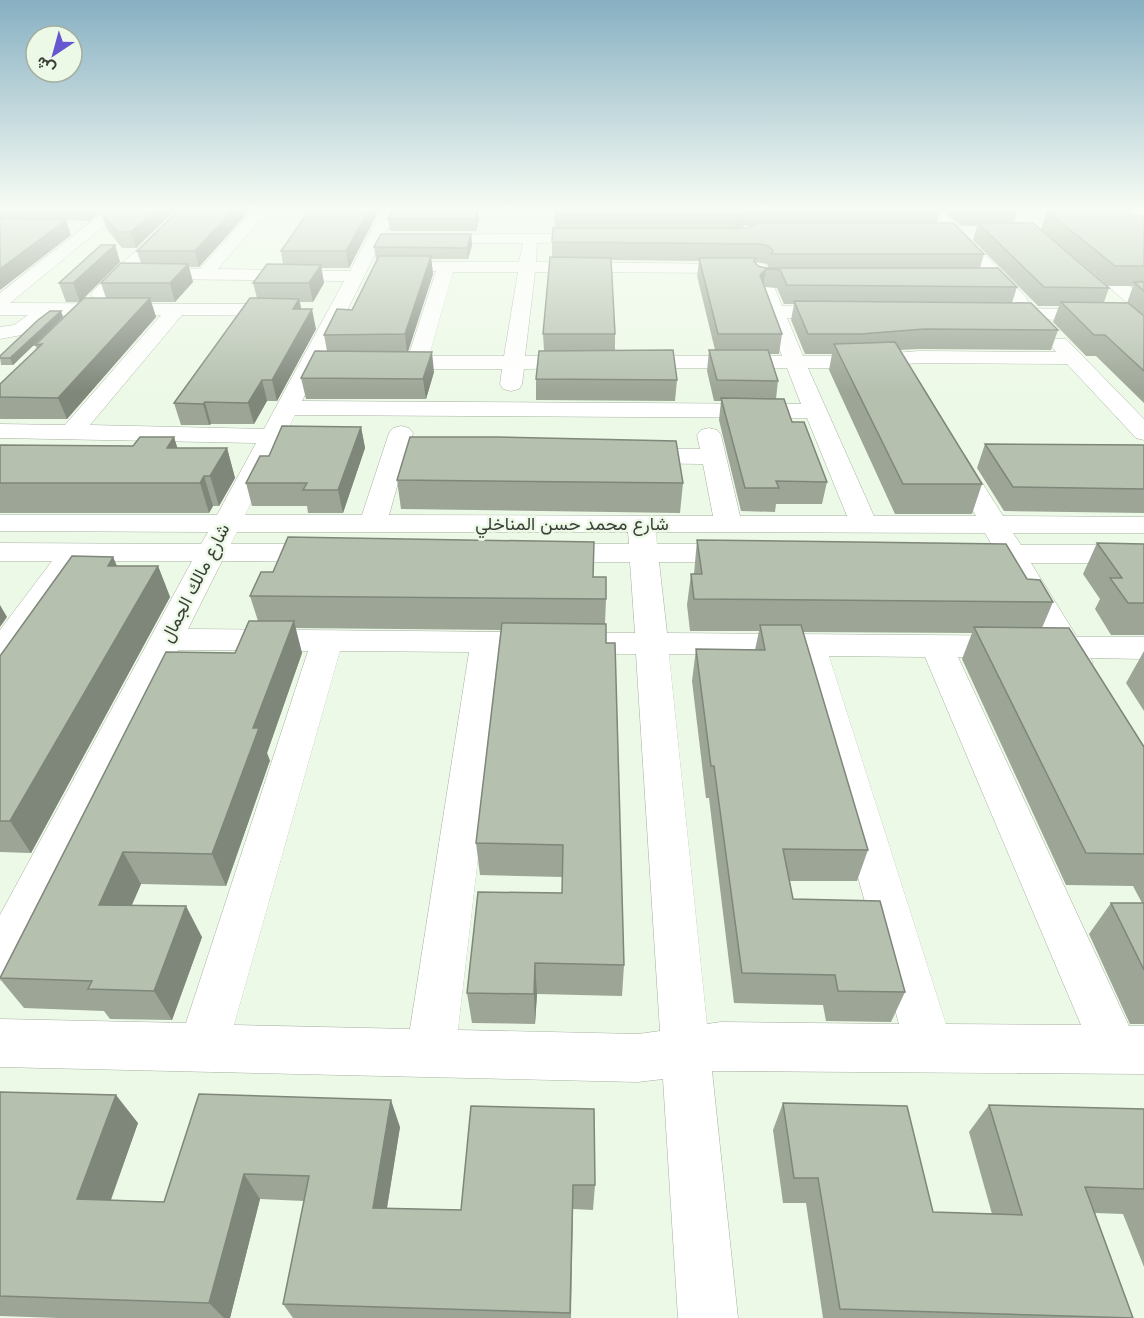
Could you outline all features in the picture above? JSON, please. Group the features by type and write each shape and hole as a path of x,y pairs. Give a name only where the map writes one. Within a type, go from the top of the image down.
{"street":[{"path":"12,271 17,270"},
{"path":"0,302 29,270"},
{"path":"20,330 31,334 59,330 126,270"},
{"path":"205,274 209,270"},
{"path":"268,275 272,270"},
{"path":"122,274 268,275 384,270"},
{"path":"417,363 445,270"},
{"path":"508,409 527,270"},
{"path":"759,270 795,362 864,525"},
{"path":"777,270 786,279"},
{"path":"990,270 1144,433"},
{"path":"1078,270 1102,294 1144,307"},
{"path":"1086,270 1126,303"},
{"name":"شارع مالك الجمال","path":"0,959 15,903 167,639 287,408 322,363 319,310 358,271"},
{"path":"975,279 999,279"},
{"path":"985,314 1032,314 1126,303"},
{"path":"0,309 319,310"},
{"path":"0,333 20,330 48,309"},
{"path":"72,432 177,309"},
{"path":"234,329 247,310"},
{"path":"777,312 858,313"},
{"path":"370,363 795,362 867,361 896,358 1073,358"},
{"path":"896,358 914,388"},
{"path":"455,409 465,363"},
{"path":"287,408 817,411"},
{"path":"373,523 409,409"},
{"path":"704,410 728,524"},
{"path":"0,430 72,432 167,424 266,447"},
{"path":"142,457 266,447"},
{"path":"958,450 994,525 1091,687"},
{"path":"394,454 477,455"},
{"path":"607,456 714,457"},
{"name":"شارع محمد حسن المناخلي","path":"0,523 373,523 642,538 762,553"},
{"name":"شارع محمد حسن المناخلي","path":"524,553 728,524 1144,525"},
{"path":"642,538 708,1318"},
{"path":"0,552 356,553"},
{"path":"0,653 73,552"},
{"path":"940,554 1144,554"},
{"path":"167,639 1144,648"},
{"path":"203,1047 327,641"},
{"path":"430,1052 487,643"},
{"path":"810,646 929,1046"},
{"path":"0,1043 638,1058 686,1049 720,1046 1130,1049 937,647"}],"building":[{"path":"74,270 88,270 73,283 59,283"},
{"path":"114,270 183,270 170,283 101,283"},
{"path":"263,270 318,270 309,283 253,283"},
{"path":"372,270 426,270 405,334 324,335 337,309 352,310"},
{"path":"549,270 612,270 615,334 543,334"},
{"path":"702,270 765,270 760,275 782,334 718,334"},
{"path":"773,270 1000,270 1017,287 787,285 780,270"},
{"path":"1026,270 1087,270 1109,288 1044,287"},
{"path":"1134,282 1144,282 1144,291"},
{"path":"84,298 150,298 58,398 0,397 0,384 42,344 35,345"},
{"path":"250,298 299,299 293,309 312,309 272,380 262,380 248,403 174,403"},
{"path":"794,301 1031,303 1058,330 924,329 861,334 808,334"},
{"path":"1061,302 1128,303 1144,316 1144,371 1105,335 1094,335"},
{"path":"50,311 61,311 10,358 0,358 38,320"},
{"path":"895,342 982,484 903,484 834,344"},
{"path":"673,350 677,380 536,379 539,351"},
{"path":"709,350 768,350 778,381 717,380"},
{"path":"315,351 432,352 423,379 301,378"},
{"path":"721,398 784,399 792,422 804,422 827,482 776,481 779,488 745,488"},
{"path":"282,426 361,427 338,490 303,490 307,483 246,483 260,456 269,456"},
{"path":"140,437 174,437 167,448 227,448 210,476 204,476 200,483 0,483 0,445 133,446"},
{"path":"410,437 676,441 683,483 397,480"},
{"path":"985,444 1144,445 1144,489 1013,487"},
{"path":"288,537 594,542 593,577 606,577 606,599 250,596 261,572 273,572"},
{"path":"697,540 1006,544 1027,579 1040,580 1053,602 694,599 691,574 702,574"},
{"path":"1097,543 1144,544 1144,603 1128,603 1110,578 1122,578"},
{"path":"72,556 113,557 108,566 158,566 10,821 0,821 0,656"},
{"path":"249,621 294,621 253,728 259,728 212,854 123,852 99,905 186,906 154,991 88,989 92,981 0,978 166,652 235,653"},
{"path":"502,623 606,624 606,643 615,643 624,965 535,963 534,994 467,993 478,892 562,893 563,845 476,843"},
{"path":"760,625 801,625 868,850 783,849 793,899 880,901 905,992 838,991 835,975 742,973 696,649 765,650"},
{"path":"974,627 1069,628 1144,747 1144,854 1086,853"},
{"path":"1111,903 1144,903 1144,970"},
{"path":"0,1092 116,1095 77,1199 164,1202 199,1094 391,1100 373,1208 461,1210 471,1106 594,1109 595,1185 573,1185 570,1313 283,1304 309,1176 244,1174 209,1303 0,1296"},
{"path":"783,1103 907,1106 933,1212 1022,1215 989,1105 1144,1109 1144,1189 1085,1187 1133,1318 840,1309 818,1178 794,1178"}]}
